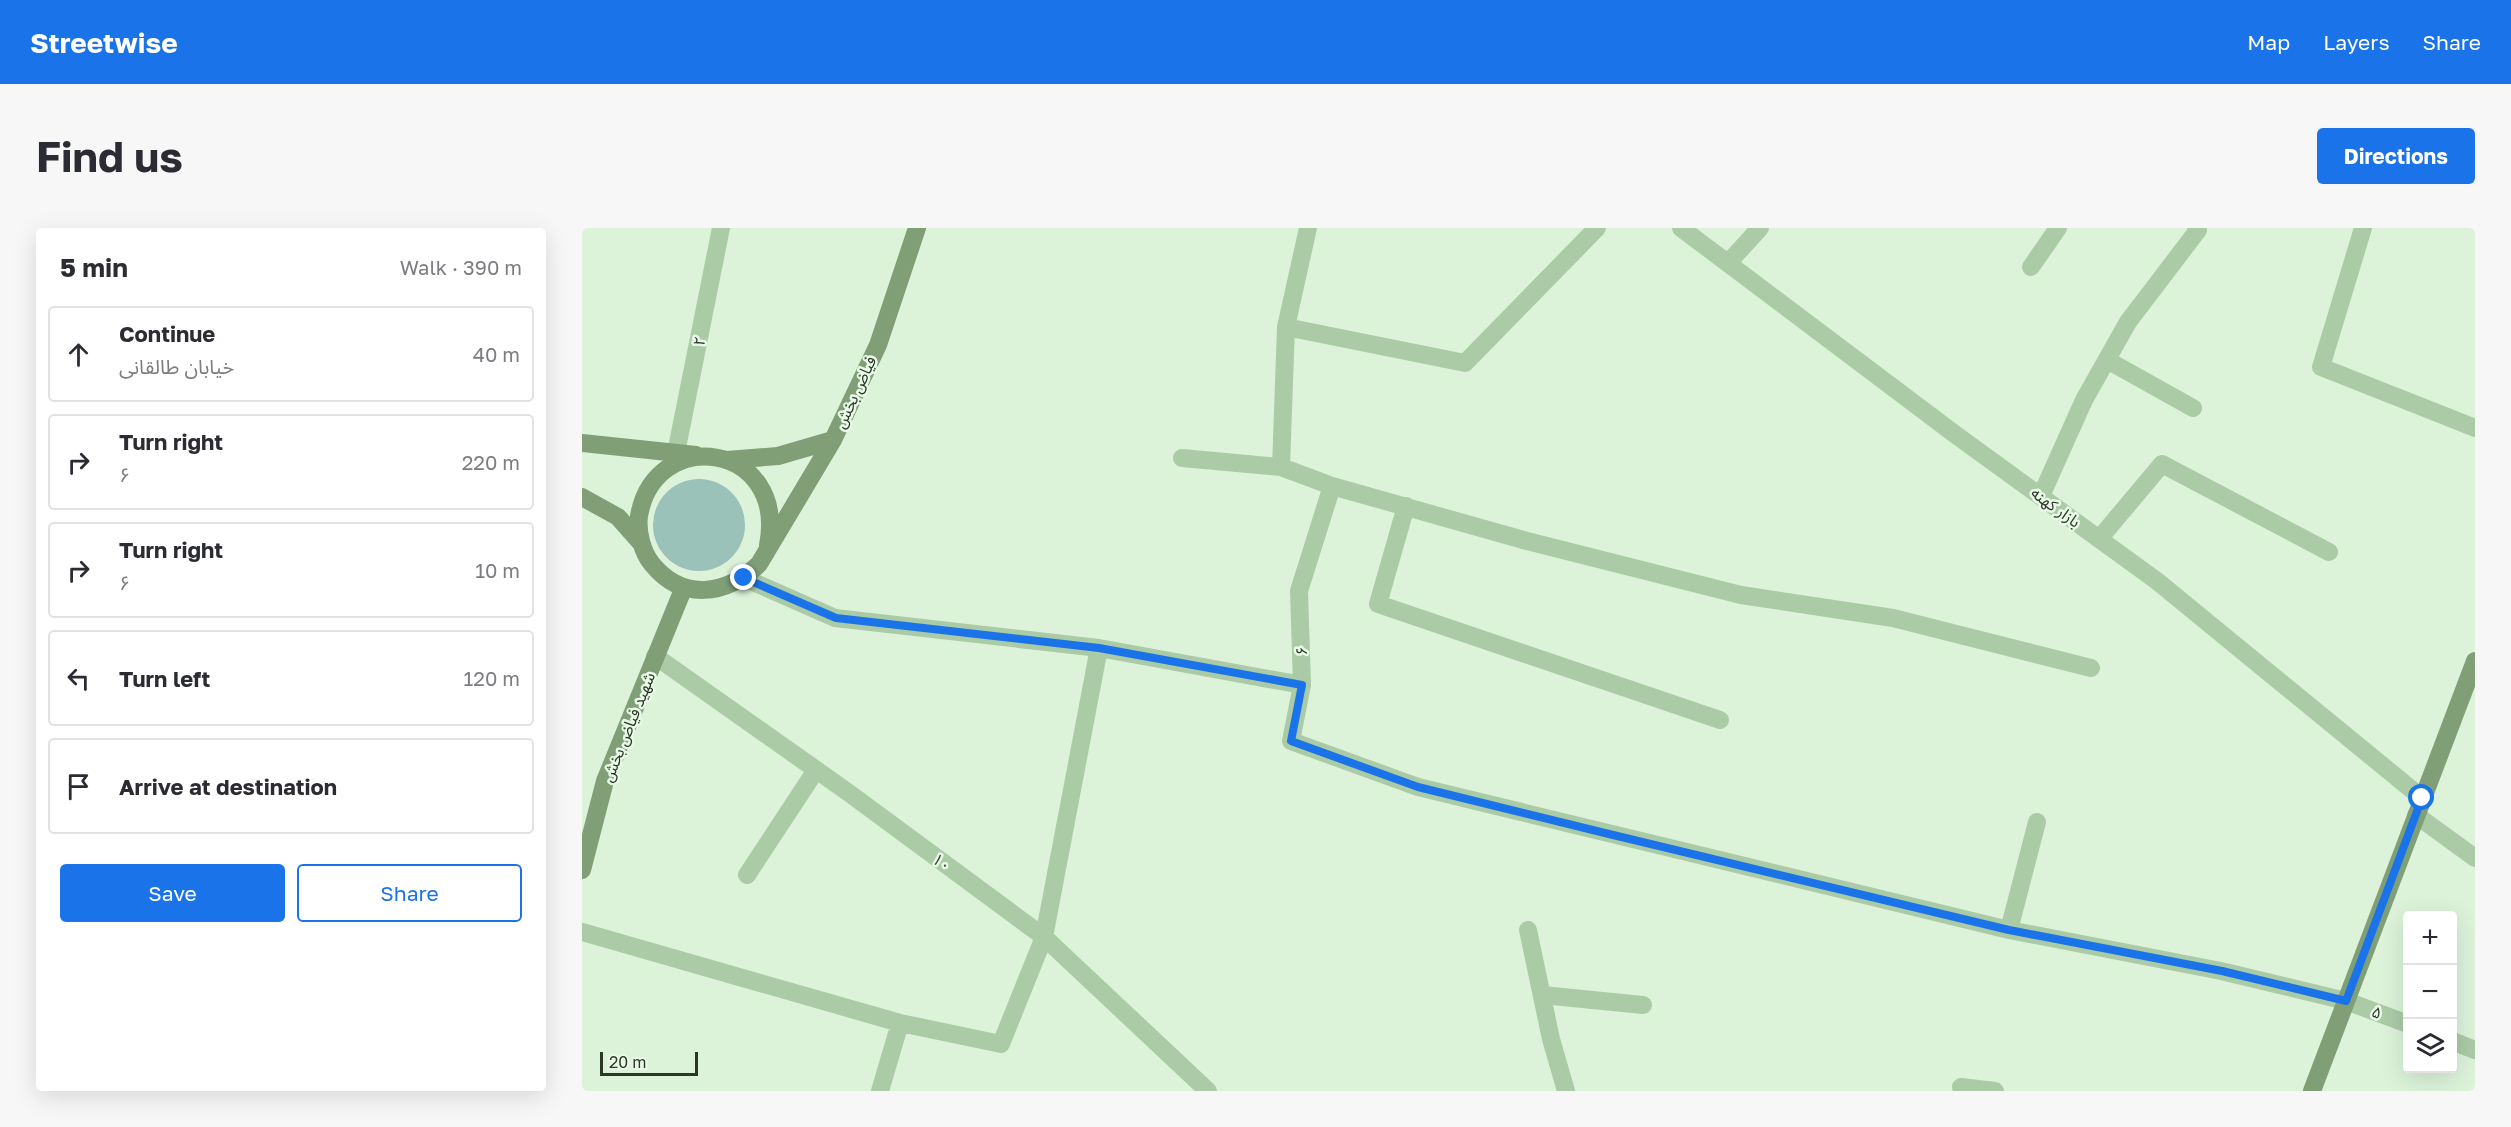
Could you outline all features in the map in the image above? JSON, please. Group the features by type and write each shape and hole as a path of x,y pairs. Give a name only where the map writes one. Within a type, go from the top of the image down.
{"street":[{"name":"۲","path":"675,459 721,228"},
{"name":"فیاض بخش","path":"768,545 833,440 878,345 917,228"},
{"path":"1281,467 1286,327 1308,228"},
{"path":"1286,327 1465,363 1597,228"},
{"name":"بازار کهنه","path":"1682,228 2157,581 2475,858"},
{"path":"1728,263 1760,228"},
{"path":"2041,496 2084,400 2128,322 2198,230 2196,228"},
{"path":"2363,228 2321,367 2475,428"},
{"path":"2031,267 2051,231"},
{"path":"2107,360 2193,408"},
{"path":"582,443 675,459 706,456 727,460 778,456 833,440"},
{"path":"1182,458 1281,467 1332,486 1741,595 1893,618 2091,668"},
{"path":"642,544 638,523 642,502 652,483 675,459"},
{"path":"582,497 618,517 642,544 651,562 665,577 684,587 704,591 725,588 744,578 759,564 768,545 772,525 769,504 760,485 746,470 727,460"},
{"path":"2099,538 2162,464 2329,552"},
{"name":"۶","path":"1332,486 1299,591 1302,685 1291,741 1418,787 2009,930 2222,971 2346,1001"},
{"path":"1406,506 1378,604 1720,720"},
{"path":"744,578 836,618 1099,648 1302,685"},
{"name":"شهید فیاض بخش","path":"582,870 605,781 684,587"},
{"path":"582,932 900,1023 1001,1044 1044,937 1099,648"},
{"name":"۱۰","path":"655,656 816,770 1044,937 1207,1091"},
{"path":"2312,1091 2419,807 2470,689 2475,661"},
{"path":"747,875 816,770"},
{"path":"2009,930 2037,822"},
{"path":"1528,930 1551,1039 1566,1091"},
{"path":"1542,995 1643,1005"},
{"name":"۵","path":"2346,1001 2403,1022"},
{"path":"880,1091 900,1023"},
{"path":"2457,1043 2475,1050"},
{"path":"1961,1087 1995,1091"}],"shaded area":[{"path":"699,479 716,483 731,493 741,508 745,525 741,542 731,557 716,567 699,571 682,567 667,557 657,542 653,525 657,508 667,493 682,483"}],"route":[{"path":"744,578 836,618 1099,648 1302,685 1291,741 1418,787 2009,930 2222,971 2346,1001 2422,798"}]}
